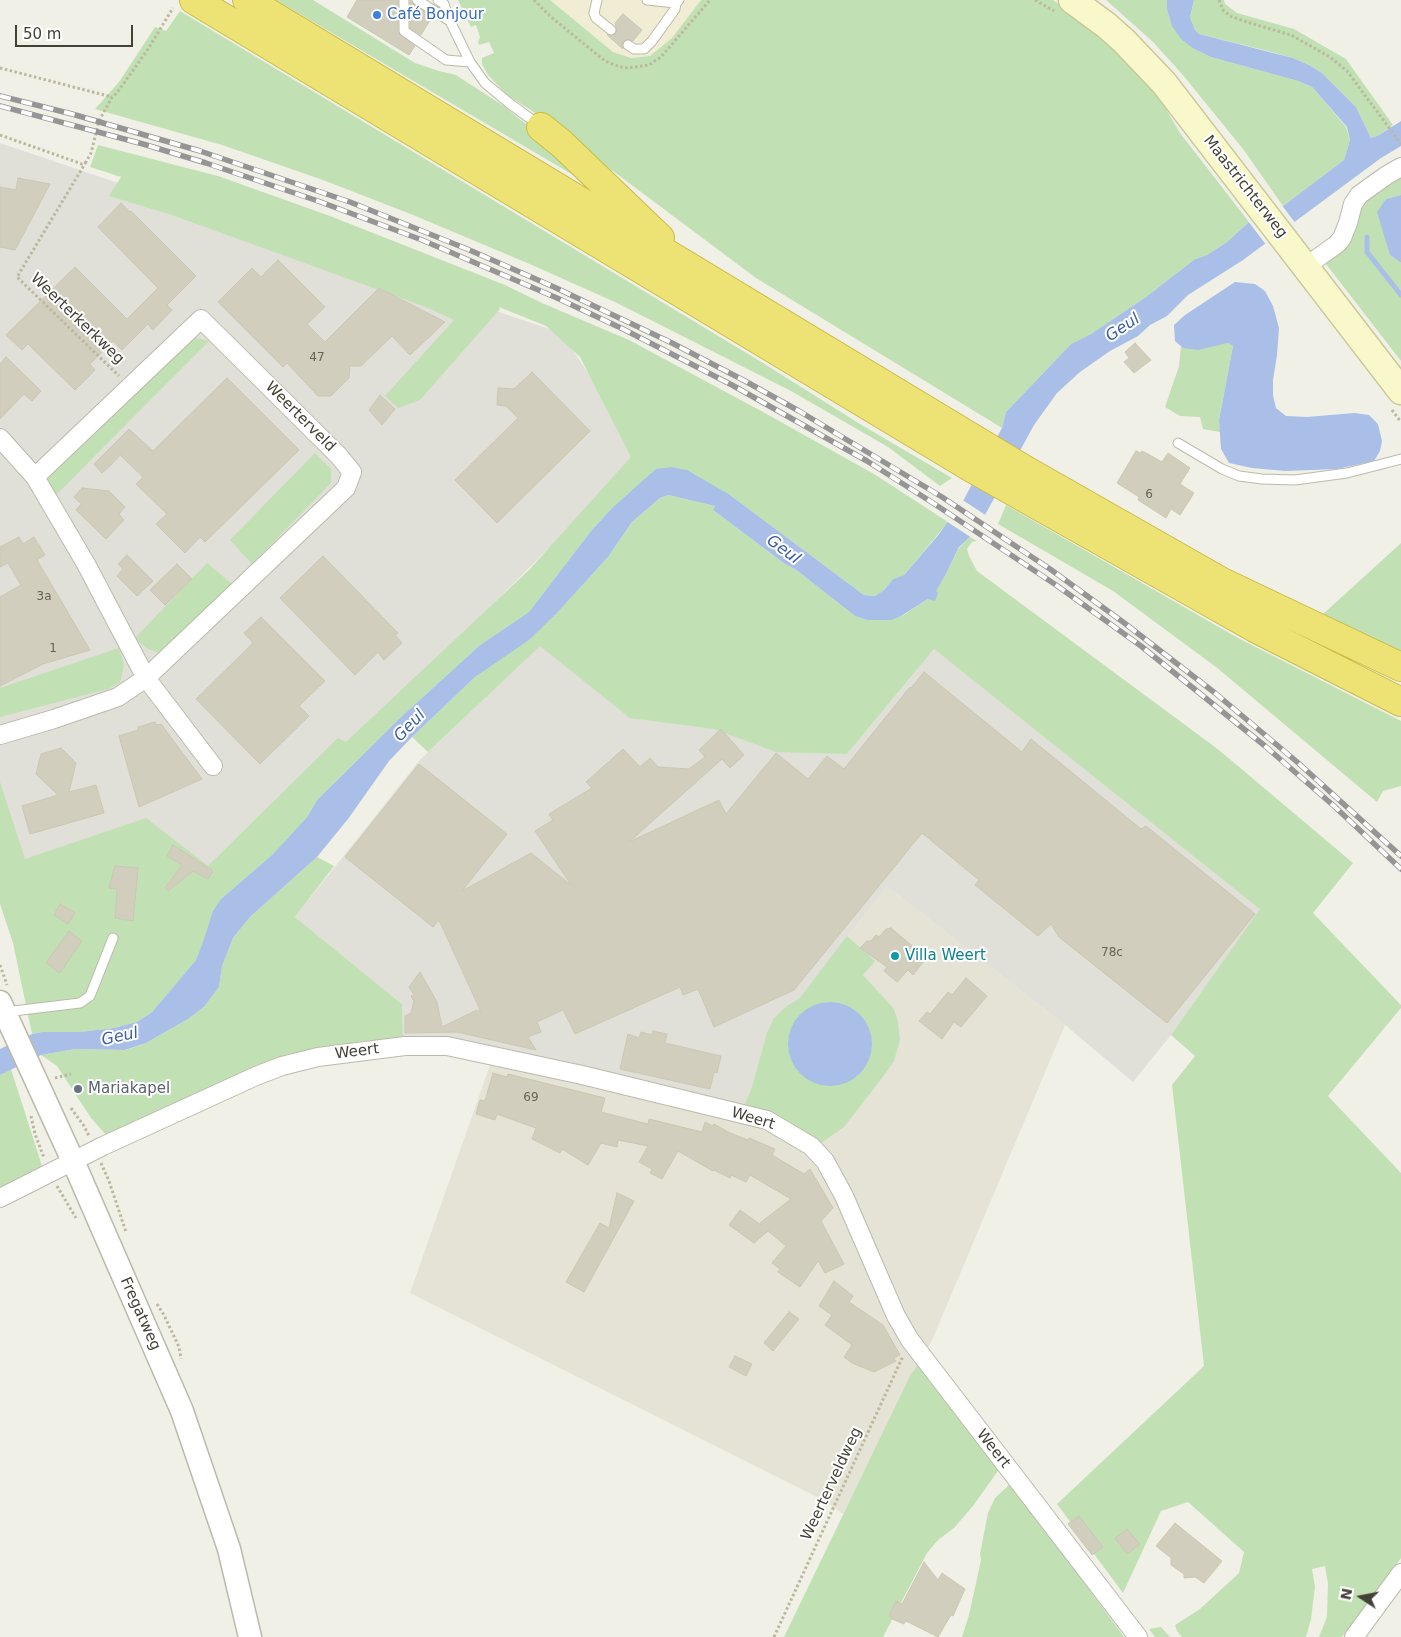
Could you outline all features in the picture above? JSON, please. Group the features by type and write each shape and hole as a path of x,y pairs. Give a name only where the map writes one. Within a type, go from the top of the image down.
{"highway":[{"path":"247,0 693,270 975,456"},
{"path":"183,4 1018,480 1222,582 1401,667"},
{"path":"541,126 621,199 693,270"},
{"path":"1018,480 1255,628 1401,702"}],"main road":[{"name":"Maastrichterweg","path":"1072,0 1123,40 1164,83 1401,391"}],"street":[{"path":"1305,267 1337,244 1342,238 1353,204 1359,195 1401,167"},
{"name":"Weerterveld","path":"0,735 118,697 146,678 346,488 352,472 331,448 201,319 34,477"},
{"path":"0,438 34,477 86,564 146,678 213,766"},
{"name":"Fregatweg","path":"2,1007 14,1034 43,1079 73,1161 182,1411 228,1549 250,1637"},
{"name":"Weert","path":"0,1198 122,1138 256,1076 282,1066 318,1056 405,1046 448,1046 582,1075 767,1120 811,1146 825,1161 844,1196 896,1316 910,1340 1138,1637"},
{"path":"1354,1637 1401,1573"}],"lane":[{"path":"404,0 404,31 446,60 470,62"},
{"path":"417,0 450,21"},
{"path":"438,0 444,4 450,21 475,71 490,88 541,126"},
{"path":"597,0 594,13 596,18 610,30"},
{"path":"628,45 644,49 652,41 678,2 647,0"},
{"path":"1178,443 1222,469 1239,476 1262,479 1295,480 1347,473 1401,459"},
{"path":"2,1007 80,1004 90,996 113,938"}],"path":[{"path":"1219,0 1223,10 1230,16 1291,35 1330,58 1347,72 1401,144"},
{"name":"Weerterkerkweg","path":"130,387 17,276 91,153 99,122 112,97 117,93 183,4"},
{"path":"0,68 112,97"},
{"path":"0,135 82,164 86,162"},
{"path":"1401,413 1397,416 1401,422"},
{"path":"43,1079 71,1074"},
{"path":"30,1110 35,1134 51,1172 62,1195 80,1224"},
{"name":"Weerterveldweg","path":"774,1637 910,1340"}],"shaded area":[{"path":"550,0 701,0 672,38 650,56 630,58 613,52"},
{"path":"0,143 561,333 643,454 310,787 207,871 27,866 0,800"},
{"path":"540,645 847,754 934,649 1135,805 1261,909 1171,1035 1133,1082 1065,1025 887,886 799,999 744,1107 447,1037 403,1037 402,1004 295,917 419,761"},
{"path":"887,886 1065,1025 933,1338 843,1514 823,1500 410,1293 490,1065 447,1037 744,1107 799,999"}],"green space":[{"path":"276,0 313,0 415,63 456,75 505,107 538,134 585,182"},
{"path":"458,0 550,0 613,52 631,58 650,56 672,38 701,0 1053,0 1089,24 1156,92 1180,133 1249,222 1227,242 1207,255 1195,259 1146,297 1091,334 1071,344 1006,412 1002,428 756,278 613,171 595,163 543,118 507,95 488,75 482,64 482,58 494,53 489,42 479,45 480,37 476,25 471,27"},
{"path":"1106,0 1167,0 1167,9 1194,49 1211,57 1298,81 1312,87 1346,127 1350,140 1344,160 1283,206 1243,149 1182,74 1153,42"},
{"path":"1194,0 1224,0 1225,4 1237,13 1294,29 1346,59 1393,125 1371,138 1356,107 1322,73 1309,65 1293,58 1199,34 1195,30 1190,17"},
{"path":"180,11 952,478 940,486 888,447 791,391 617,303 532,265 323,180 222,145 95,109 119,82 155,27 166,31"},
{"path":"98,145 218,176 330,216 505,285 629,340 874,474 948,522 904,575 893,579 884,590 875,596 864,595 730,495 630,492 591,531 529,612 480,645 401,717 317,800 307,817 273,854 221,899 196,960 152,1012 137,1022 114,1028 32,1034 13,943 0,904 0,782 25,859 146,818 208,866 338,738 346,742 529,570 631,457 580,357 546,326 499,307 500,309 420,400 398,408 385,396 454,320 426,307 172,215 109,196 121,177 90,167"},
{"path":"1401,177 1401,195 1386,199 1390,255 1401,263 1401,361 1326,264 1344,246 1362,203 1394,178"},
{"path":"196,338 209,341 56,495 47,480 53,470 187,342"},
{"path":"1228,343 1233,346 1219,420 1220,432 1203,429 1200,417 1180,416 1165,407 1179,366 1181,346 1183,348"},
{"path":"315,453 331,469 331,483 252,564 230,540"},
{"path":"668,495 715,506 713,510 785,564 795,569 855,616 867,620 902,616 930,599 946,574 959,548 970,537 977,541 972,542 967,549 977,571 1219,750 1353,863 1313,913 1401,1005 1401,1008 1328,1096 1401,1173 1401,1558 1342,1637 1319,1637 1327,1617 1328,1583 1325,1566 1312,1569 1315,1587 1311,1619 1306,1637 1182,1637 1175,1625 1200,1609 1239,1573 1244,1552 1188,1502 1161,1511 1123,1593 1057,1504 1204,1366 1172,1085 1195,1056 1171,1035 1260,909 934,649 847,754 776,752 714,729 630,718 540,646 428,752 412,737 475,677 557,613 608,557 632,522 660,498"},
{"path":"1006,505 1238,638 1401,721 1401,786 1383,791 1377,802 1216,667 1113,591 998,524"},
{"path":"1401,543 1401,656 1322,615"},
{"path":"207,563 232,584 163,654 148,649 137,641 135,638"},
{"path":"119,648 124,665 120,683 108,689 0,717 0,688"},
{"path":"317,857 334,866 295,917 402,1004 403,1037 363,1041 288,1054 255,1066 238,1078 107,1136 91,1118 57,1066 41,1055 75,1049 126,1050 146,1043 188,1019 204,1007 219,987 222,966 233,938 250,917"},
{"path":"847,936 875,961 863,975 894,1009 898,1022 900,1040 894,1061 844,1127 821,1143 744,1107 752,1087 767,1033 774,1018 788,1005 799,999","holes":["824,1002 840,1003 870,1031 872,1047"]},
{"path":"11,1069 42,1166 0,1189 0,1075"},
{"path":"921,1362 928,1380 1000,1468 973,1506 954,1528 938,1540 927,1553 883,1637 784,1637 911,1374"},
{"path":"1011,1483 1124,1637 962,1637 969,1615 981,1560 980,1554 988,1513 995,1498"},
{"path":"1161,1627 1170,1637 1155,1637 1149,1629"}],"water":[{"name":"Geul","path":"1167,0 1194,0 1190,17 1195,30 1199,34 1293,58 1322,73 1356,107 1371,138 1401,121 1401,146 1381,158 1243,260 1188,295 1167,316 1150,325 1138,336 1110,351 1080,372 1057,393 1034,425 985,515 970,537 959,547 936,591 938,593 935,601 928,599 891,620 867,620 855,616 795,569 785,564 713,510 715,506 668,495 660,498 632,522 608,557 557,613 529,640 475,677 389,761 348,819 317,857 250,917 233,938 222,966 219,987 204,1007 188,1019 146,1043 125,1050 75,1049 41,1055 0,1075 0,1049 32,1034 114,1028 137,1022 152,1012 196,960 213,911 221,899 273,854 307,817 317,800 401,717 480,645 529,612 591,531 613,507 656,469 671,467 687,470 730,495 864,595 875,596 884,590 893,579 904,575 939,534 963,501 1002,428 1006,412 1071,344 1091,334 1146,297 1195,259 1207,255 1227,242 1249,222 1283,206 1344,160 1350,140 1347,127 1312,87 1298,81 1211,57 1194,49 1181,39 1172,26 1167,9"},
{"path":"1401,195 1401,263 1390,255 1377,212 1386,199"},
{"path":"1235,282 1255,284 1265,291 1273,306 1279,328 1273,380 1273,395 1276,408 1286,416 1307,417 1354,413 1369,415 1378,424 1382,441 1380,451 1374,461 1337,469 1286,471 1252,468 1229,463 1221,449 1219,420 1233,346 1228,343 1198,350 1183,348 1175,341 1174,325 1185,315"},
{"path":"830,1002 846,1005 860,1014 869,1028 872,1044 869,1060 860,1074 846,1083 830,1086 814,1083 800,1074 791,1060 788,1044 791,1028 800,1014 814,1005"}],"pier":[{"path":"1281,204 1296,224 1267,246 1248,221"},
{"path":"961,499 987,516 972,538 946,521"}],"building":[{"path":"357,0 398,0 398,33 415,46 409,55 347,17"},
{"path":"410,0 414,5 432,17 421,35 410,28"},
{"path":"623,14 642,30 633,41 628,39 623,41 623,49 607,35 613,36 616,33 615,23"},
{"path":"18,178 50,184 15,250 0,247 0,187 16,190"},
{"path":"121,203 196,276 167,305 172,310 153,330 148,324 122,350 113,341 90,364 95,370 75,390 28,344 22,350 6,335 75,267 127,319 158,288 98,227"},
{"path":"278,260 325,307 307,324 325,342 379,288 445,322 410,355 392,336 361,366 350,366 349,378 331,396 318,396 287,363 283,367 218,302 252,268 261,277"},
{"path":"1135,343 1151,360 1134,373 1124,362 1129,358 1125,352"},
{"path":"6,357 41,391 32,401 24,394 0,419 0,364"},
{"path":"532,372 590,431 497,523 455,480 518,418 506,406 497,405 498,388 514,389"},
{"path":"227,378 299,450 205,542 200,537 185,553 156,524 167,514 136,484 143,477 120,455 102,473 94,464 129,429 153,451"},
{"path":"380,395 395,409 382,425 369,410"},
{"path":"1136,451 1141,453 1142,451 1162,462 1168,453 1190,468 1180,484 1194,493 1180,515 1171,509 1166,518 1138,500 1139,497 1117,483"},
{"path":"82,488 109,491 125,507 119,514 124,520 106,539 76,510 81,504 74,497"},
{"path":"19,537 23,544 34,537 45,555 37,560 90,650 43,664 0,686 0,597 21,585 8,563 0,567 0,547"},
{"path":"127,555 153,581 137,596 117,576 123,569 118,564"},
{"path":"323,556 398,633 395,635 402,643 384,660 378,652 355,675 280,598"},
{"path":"177,564 192,579 165,605 150,590"},
{"path":"261,617 325,681 299,706 309,716 260,764 196,699 253,643 244,633"},
{"path":"924,672 1022,752 1031,739 1141,829 1146,826 1255,914 1167,1023 1059,937 1051,924 1038,936 975,885 979,880 922,833 794,990 714,1027 698,989 683,995 680,987 575,1034 563,1010 537,1022 541,1032 528,1037 536,1050 457,1032 405,1033 405,1016 411,1013 414,1001 411,996 414,995 409,987 420,972 437,1002 442,1027 477,1010 481,1012 439,920 433,927 345,857 419,764 507,834 462,891 531,853 571,885 535,831 553,820 549,814 592,788 586,782 623,749 640,767 650,758 658,767 689,769 705,757 699,750 721,729 744,755 730,768 722,759 629,842 719,800 726,814 776,753 808,779 827,756 844,769"},
{"path":"155,722 156,725 161,724 202,779 139,807 119,736 138,730 138,727"},
{"path":"61,748 76,763 69,792 96,785 104,813 30,834 22,806 58,795 36,774 41,754"},
{"path":"173,845 213,871 208,879 193,871 168,891 165,888 182,865 167,856"},
{"path":"115,866 138,868 133,921 115,918 117,889 109,888"},
{"path":"60,904 75,913 68,924 54,915"},
{"name":"Villa Weert","path":"891,928 917,950 917,956 924,961 913,975 908,970 897,982 884,971 887,967 860,948 867,941 871,941 876,935 879,937 886,929"},
{"path":"69,931 82,941 60,973 46,963"},
{"path":"966,978 987,996 961,1027 954,1022 942,1039 919,1021 927,1012 930,1014 948,992 952,995"},
{"path":"653,1031 667,1034 665,1043 721,1056 717,1073 714,1072 710,1089 620,1069 628,1034 639,1038 641,1032 652,1035"},
{"path":"493,1073 507,1077 508,1074 605,1098 601,1112 648,1124 649,1119 702,1132 705,1122 775,1149 772,1155 804,1174 810,1169 833,1208 821,1221 844,1264 825,1273 818,1261 800,1287 778,1272 780,1269 772,1263 786,1246 768,1231 754,1243 729,1225 740,1210 761,1225 760,1223 791,1199 750,1175 746,1182 731,1175 730,1178 713,1171 678,1151 662,1179 650,1173 652,1169 639,1162 648,1146 618,1140 617,1147 601,1143 588,1165 562,1149 560,1153 532,1139 536,1128 497,1114 495,1120 476,1114 480,1100 485,1101"},
{"path":"617,1193 634,1201 584,1292 566,1282 600,1223 609,1228"},
{"path":"834,1281 853,1296 849,1302 883,1325 900,1355 894,1358 896,1361 874,1372 852,1363 844,1357 852,1345 825,1325 832,1315 819,1306"},
{"path":"789,1312 799,1319 773,1351 764,1343"},
{"path":"735,1356 752,1364 746,1376 729,1367"},
{"path":"1079,1516 1103,1547 1092,1555 1068,1524"},
{"path":"1175,1523 1222,1561 1204,1583 1195,1577 1184,1578 1184,1574 1171,1565 1171,1558 1156,1546"},
{"path":"1127,1529 1140,1544 1127,1554 1115,1538"},
{"path":"924,1562 938,1580 942,1573 965,1589 953,1616 951,1615 938,1637 906,1621 904,1624 892,1619 889,1615 896,1601 902,1604"}],"waterway":[{"path":"1367,237 1367,252 1401,295"}],"railway":[{"path":"0,96 72,114 200,151 350,202 467,249 554,287 672,343 745,381 799,411 942,497 1050,569 1215,693 1296,761 1401,856"},
{"path":"0,106 143,144 206,163 318,201 422,240 557,298 623,329 732,385 867,461 933,503 1056,585 1141,646 1265,746 1334,806 1401,869"}],"place":[{"name":"Café Bonjour","path":"377,15"},
{"name":"Villa Weert","path":"895,956"},
{"name":"Mariakapel","path":"78,1089"}]}
